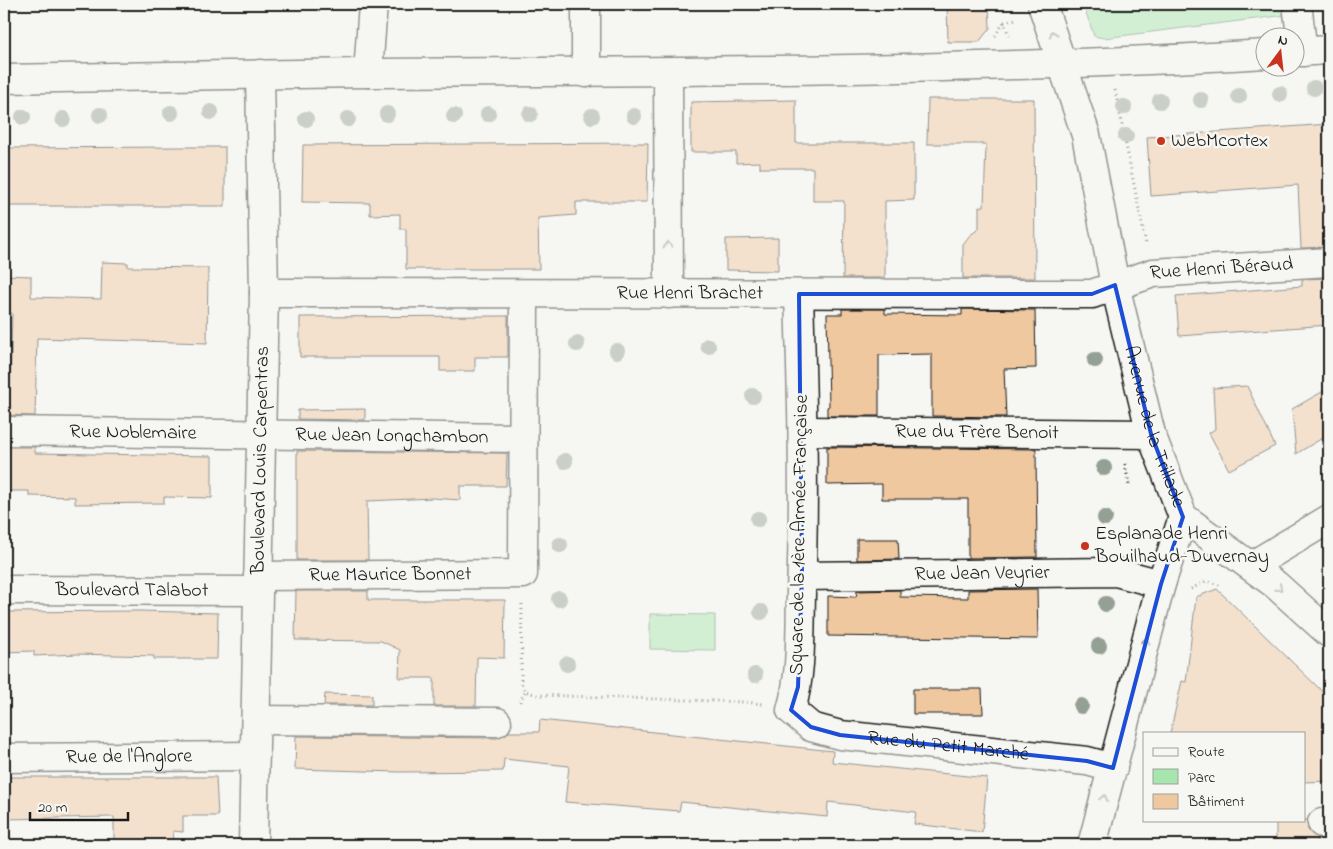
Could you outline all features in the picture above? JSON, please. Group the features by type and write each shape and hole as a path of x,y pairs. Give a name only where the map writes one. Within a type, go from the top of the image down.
{"street":[{"path":"368,73 373,4"},
{"path":"586,4 586,73"},
{"name":"Avenue de la Trillade","path":"1042,4 1086,136 1115,285 1151,434 1183,517 1173,588 1112,768 1092,845"},
{"path":"1297,4 1309,51"},
{"path":"4,79 260,74 668,72 1063,65 1256,55"},
{"path":"668,72 668,294"},
{"name":"Boulevard Louis Carpentras","path":"253,845 264,294 260,74"},
{"name":"Rue Henri Béraud","path":"1115,285 1153,273 1329,262"},
{"name":"Rue Henri Brachet","path":"264,294 1092,294 1115,285"},
{"path":"523,574 524,294"},
{"name":"Square de la 1ère Armée Française","path":"791,710 798,687 802,576 803,431 799,294"},
{"name":"Rue Noblemaire","path":"4,431 261,435"},
{"name":"Rue du Frère Benoit","path":"803,431 1151,434"},
{"name":"Rue Jean Longchambon","path":"261,435 523,438"},
{"path":"1183,517 1251,566 1329,633"},
{"path":"1251,566 1329,519"},
{"name":"Rue Jean Veyrier","path":"802,576 1116,572 1173,588"},
{"name":"Rue Maurice Bonnet","path":"258,584 523,574"},
{"name":"Boulevard Talabot","path":"4,590 258,584"},
{"name":"Rue du Petit Marché","path":"791,710 811,727 840,735 1087,761 1112,768"},
{"path":"256,720 497,722"},
{"name":"Rue de l'Anglore","path":"4,758 255,756"}],"path":[{"path":"1114,86 1153,273"},
{"path":"523,574 521,682 525,691 537,696 745,702 791,710"},
{"path":"1173,588 1206,581 1227,587"}],"highlighted area":[{"path":"1115,285 1151,434 1183,517 1161,584 1113,768 1087,761 840,735 811,727 791,710 798,687 802,576 799,294 1092,294"}],"green space":[{"path":"1083,4 1288,4 1287,15 1104,38 1094,36"},
{"path":"650,614 715,615 715,650 650,649"}],"building":[{"path":"947,4 989,4 990,28 979,42 948,42"},
{"path":"928,99 1034,99 1035,278 963,278 963,244 970,235 979,229 979,207 984,206 986,144 927,144"},
{"path":"796,100 796,143 914,143 914,200 885,201 885,278 843,278 844,201 813,201 813,168 760,168 760,162 736,163 736,152 691,152 691,102"},
{"path":"1329,124 1329,247 1301,248 1298,185 1151,196 1147,137"},
{"path":"648,143 647,202 576,202 576,215 538,218 539,269 406,269 406,229 400,229 400,214 370,215 370,203 302,202 303,145"},
{"path":"225,147 225,206 4,206 4,148"},
{"path":"778,238 778,271 726,270 726,239"},
{"path":"102,262 128,263 128,267 208,268 207,343 37,338 35,416 4,415 4,382 10,383 12,313 4,313 4,275 31,276 31,297 101,299"},
{"path":"1329,278 1329,325 1179,336 1176,296 1302,286 1302,279"},
{"path":"842,309 885,309 885,314 962,315 962,309 1035,310 1036,368 1004,369 1006,417 932,416 932,354 879,355 879,416 827,416 827,407 829,406 827,314 842,314"},
{"path":"508,316 508,357 475,357 475,371 440,371 440,357 300,357 300,317"},
{"path":"1247,386 1275,446 1229,470 1209,433 1215,429 1213,388"},
{"path":"1329,388 1329,434 1296,454 1292,409"},
{"path":"365,409 365,420 298,419 298,410"},
{"path":"4,447 35,447 35,453 212,456 212,498 164,497 164,503 75,504 75,497 29,496 29,491 4,491"},
{"path":"827,447 1036,449 1037,557 968,558 968,499 882,499 882,484 827,485"},
{"path":"297,451 507,453 506,486 460,486 460,500 433,498 367,501 368,560 297,560"},
{"path":"857,539 898,539 899,559 857,560"},
{"path":"1037,589 1038,639 828,636 828,596 856,597 857,591 900,590 900,597 968,598 968,590"},
{"path":"1217,589 1329,698 1329,781 1306,782 1306,732 1170,732 1182,681 1186,682 1196,597"},
{"path":"296,591 368,591 368,600 505,600 504,658 477,657 476,706 434,706 434,678 399,678 400,650 381,641 295,640"},
{"path":"140,611 218,613 217,659 154,659 154,656 77,654 34,656 34,651 4,652 4,612"},
{"path":"913,689 982,689 983,714 913,714"},
{"path":"325,694 372,695 372,705 324,705"},
{"path":"540,720 833,751 832,762 987,778 982,832 914,824 916,812 828,802 827,817 681,802 679,811 565,802 569,766 504,759 503,771 399,772 295,769 296,736 497,738 509,732 539,732"},
{"path":"4,777 216,777 218,816 183,816 183,832 173,831 174,845 114,845 114,817 4,819"},
{"path":"1307,820 1308,830 1317,837 1317,845 1276,845 1276,822 1306,822"}],"place":[{"name":"WebMcortex","path":"1161,141"},
{"name":"Esplanade Henri Bouilhaud-Duvernay","path":"1085,546"}]}
